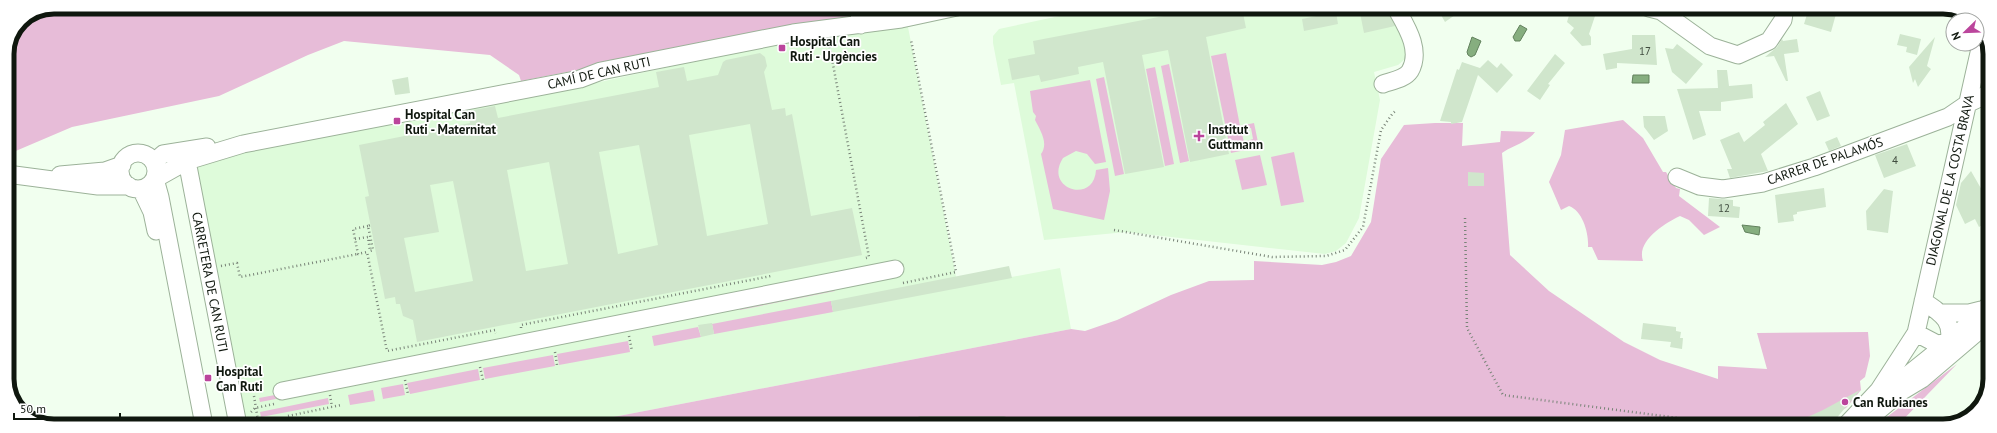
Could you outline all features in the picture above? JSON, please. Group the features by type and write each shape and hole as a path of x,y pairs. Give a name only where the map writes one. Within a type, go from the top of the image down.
{"street":[{"path":"859,14 861,25"},
{"name":"CAMÍ DE CAN RUTI","path":"143,189 187,161 243,144 580,79 601,71 712,49 793,34 928,14"},
{"path":"1383,84 1399,79 1410,72 1416,51 1399,14"},
{"path":"1665,14 1710,46 1738,55 1769,41 1783,20 1784,14"},
{"name":"DIAGONAL DE LA COSTA BRAVA","path":"1916,333 1979,52"},
{"name":"CARRER DE PALAMÓS","path":"1677,177 1699,186 1722,189 1763,183 1814,167 1948,117 1966,104 1983,96"},
{"name":"CAMÍ DE CAN RUTI","path":"154,162 163,154 192,148 243,144"},
{"path":"32,178 105,171 122,165 128,157 137,153 147,155 154,162 156,170 143,189"},
{"name":"CARRETERA DE CAN RUTI","path":"187,161 237,419"},
{"path":"122,165 122,178 160,197 203,419"},
{"path":"14,175 98,186 143,189"},
{"path":"143,189 152,212 193,419"},
{"path":"282,391 895,269"},
{"path":"1902,392 1910,381 1944,353 1949,342 1951,332 1941,313 1923,301"},
{"path":"1941,313 1983,313"},
{"path":"1858,419 1949,342 1983,317"},
{"path":"1860,419 1922,379 1983,318"},
{"path":"1856,419 1879,390 1916,333 1937,344 1949,342"}],"path":[{"path":"828,38 869,258 862,259"},
{"path":"1114,230 1272,257 1326,256 1345,250 1362,227 1381,130 1393,113 1397,110"},
{"path":"1465,218 1467,328 1503,395 1686,419"},
{"path":"355,239 368,237 370,251 373,250 369,225 353,229 355,239 358,254"},
{"path":"216,267 237,263 240,278 367,252 387,351 495,330 496,333 502,332"},
{"path":"516,329 522,328 521,325 719,285 772,276"},
{"path":"630,340 632,351"},
{"path":"556,355 557,366"},
{"path":"479,364 483,380"},
{"path":"254,396 258,419"},
{"path":"288,416 341,405"}],"shaded area":[{"path":"54,14 864,14 521,81 519,75 490,55 344,41 308,55 219,96 72,127 14,152 15,47 21,32 32,21 39,17"},
{"name":"Institut Guttmann","path":"1069,14 1392,14 1407,49 1404,60 1398,65 1374,72 1380,100 1359,218 1346,243 1336,251 1325,254 1126,232 1044,240 1014,83 1001,85 993,43 993,36 999,29"},
{"path":"1520,25 1527,29 1520,41 1515,41 1513,37"},
{"path":"908,27 958,287 1060,268 1071,329 603,419 246,419 197,171 197,164 199,161 577,87 815,35"},
{"path":"1472,37 1481,41 1475,55 1471,57 1467,52"},
{"path":"1226,53 1240,126 1254,123 1259,147 1231,153 1211,56","holes":["1251,128 1253,139 1244,142 1241,130"]},
{"path":"1169,64 1189,161 1180,163 1161,66"},
{"path":"1155,67 1174,164 1165,166 1146,69"},
{"path":"1633,75 1649,75 1649,83 1632,83"},
{"path":"1104,77 1124,174 1115,176 1096,79"},
{"path":"1090,80 1106,162 1095,164 1087,154 1076,151 1063,158 1059,169 1059,178 1064,185 1071,189 1079,190 1087,187 1093,181 1096,170 1108,168 1110,191 1104,220 1053,209 1041,154 1044,141 1035,120 1036,116 1033,112 1030,91"},
{"path":"1623,120 1643,138 1663,172 1666,172 1676,188 1680,189 1679,196 1720,227 1704,235 1689,220 1680,216 1660,228 1648,240 1642,254 1643,261 1598,260 1592,247 1588,247 1586,230 1578,213 1569,206 1561,210 1549,182 1561,155 1565,130"},
{"path":"1463,123 1462,146 1500,142 1501,131 1535,132 1524,141 1502,153 1510,255 1549,291 1624,342 1660,360 1718,379 1718,366 1767,369 1757,333 1868,332 1870,356 1865,377 1860,381 1861,390 1846,408 1823,419 1049,419 909,417 603,419 1071,329 1085,331 1117,320 1171,295 1209,281 1254,280 1254,261 1322,265 1336,262 1351,256 1371,222 1381,159 1404,125"},
{"path":"1294,152 1304,202 1281,206 1271,157"},
{"path":"1260,155 1267,185 1242,190 1235,160"},
{"path":"1742,225 1760,227 1759,235 1745,232"},
{"path":"834,287 835,291 740,310 739,305"},
{"path":"831,301 833,312 714,334 712,324"},
{"path":"698,327 701,337 654,346 652,336"},
{"path":"628,341 630,352 559,365 557,354"},
{"path":"553,355 555,366 485,379 483,368"},
{"path":"1957,364 1904,419 1884,419"},
{"path":"478,369 480,380 410,394 407,383"},
{"path":"403,384 405,395 383,399 381,388"},
{"path":"323,386 323,390 260,402 259,398"},
{"path":"373,390 375,401 350,405 348,395"},
{"path":"328,398 329,404 261,417 260,412"}],"building":[{"path":"1175,14 1243,14 1246,28 1206,37 1229,154 1190,162 1168,50 1142,55 1164,167 1125,174 1103,62 1078,67 1079,74 1041,82 1039,75 1012,80 1008,59 1035,54 1033,41"},
{"path":"1326,14 1336,14 1338,24 1304,31 1302,19"},
{"path":"1360,14 1389,14 1395,26 1364,33"},
{"path":"1440,14 1456,14 1445,22"},
{"path":"1569,14 1596,14 1589,34 1591,37 1591,45 1582,46 1570,33 1574,28 1567,22"},
{"path":"1807,14 1836,14 1831,32 1804,24"},
{"path":"1900,34 1921,39 1917,55 1906,52 1907,47 1897,45"},
{"path":"1632,35 1655,35 1657,65 1617,63 1617,68 1606,70 1603,54 1632,49"},
{"path":"1935,37 1927,66 1931,69 1918,87 1915,79 1913,83 1909,67"},
{"path":"1782,39 1783,41 1797,39 1799,52 1784,54 1788,81 1786,81 1774,56 1765,57 1777,47"},
{"path":"1677,44 1703,64 1686,84 1672,72 1665,48 1673,49"},
{"path":"760,53 765,57 767,66 764,72 772,110 785,108 786,116 792,114 811,216 852,208 862,255 417,342 413,320 403,316 400,304 396,304 395,297 385,299 365,197 369,196 359,145 470,123 468,111 495,106 498,118 659,87 656,72 684,67 687,81 718,75 723,62 726,60","holes":["750,124 768,224 707,236 689,135","639,145 658,245 618,254 599,152","549,162 568,264 526,271 507,170","453,181 473,281 415,292 404,238 439,232 430,185"]},
{"path":"1555,54 1565,63 1548,84 1550,85 1540,100 1527,91"},
{"path":"1488,60 1497,68 1501,63 1513,75 1497,93 1478,75 1462,122 1451,124 1451,122 1440,121 1457,69 1459,70 1462,62 1480,68"},
{"path":"1717,70 1727,70 1729,86 1752,84 1753,98 1721,102 1721,111 1699,111 1706,135 1693,140 1677,89 1718,88"},
{"path":"408,77 410,93 395,95 392,80"},
{"path":"1820,91 1830,116 1817,121 1806,97"},
{"path":"1786,103 1798,124 1761,154 1768,171 1730,178 1727,169 1732,169 1720,140 1739,132 1744,142 1765,125 1763,122"},
{"path":"1643,116 1665,116 1668,131 1654,140 1644,127"},
{"path":"1837,137 1841,146 1829,151 1825,142"},
{"path":"1907,144 1916,166 1884,178 1875,155"},
{"path":"1971,171 1983,192 1983,225 1979,227 1975,219 1965,224 1956,205 1961,183"},
{"path":"1468,172 1484,173 1484,186 1468,186"},
{"path":"1824,188 1826,207 1797,212 1797,214 1793,215 1794,221 1778,223 1775,195"},
{"path":"1884,189 1893,191 1888,233 1867,230 1866,211"},
{"path":"1709,198 1733,200 1733,206 1740,207 1739,218 1708,216"},
{"path":"1009,266 1012,278 833,312 831,301"},
{"path":"712,323 714,334 701,337 698,325"},
{"path":"1643,323 1676,327 1676,331 1681,332 1680,338 1683,338 1682,349 1670,347 1671,342 1641,339"},
{"name":"Can Rubianes","path":"1860,390 1836,419 1803,419"}],"place":[{"name":"Hospital Can Ruti - Urgències","path":"782,48"},
{"name":"Hospital Can Ruti - Maternitat","path":"397,121"},
{"name":"Institut Guttmann","path":"1199,136"},
{"name":"Hospital Can Ruti","path":"208,378"},
{"name":"Can Rubianes","path":"1845,402"}]}
